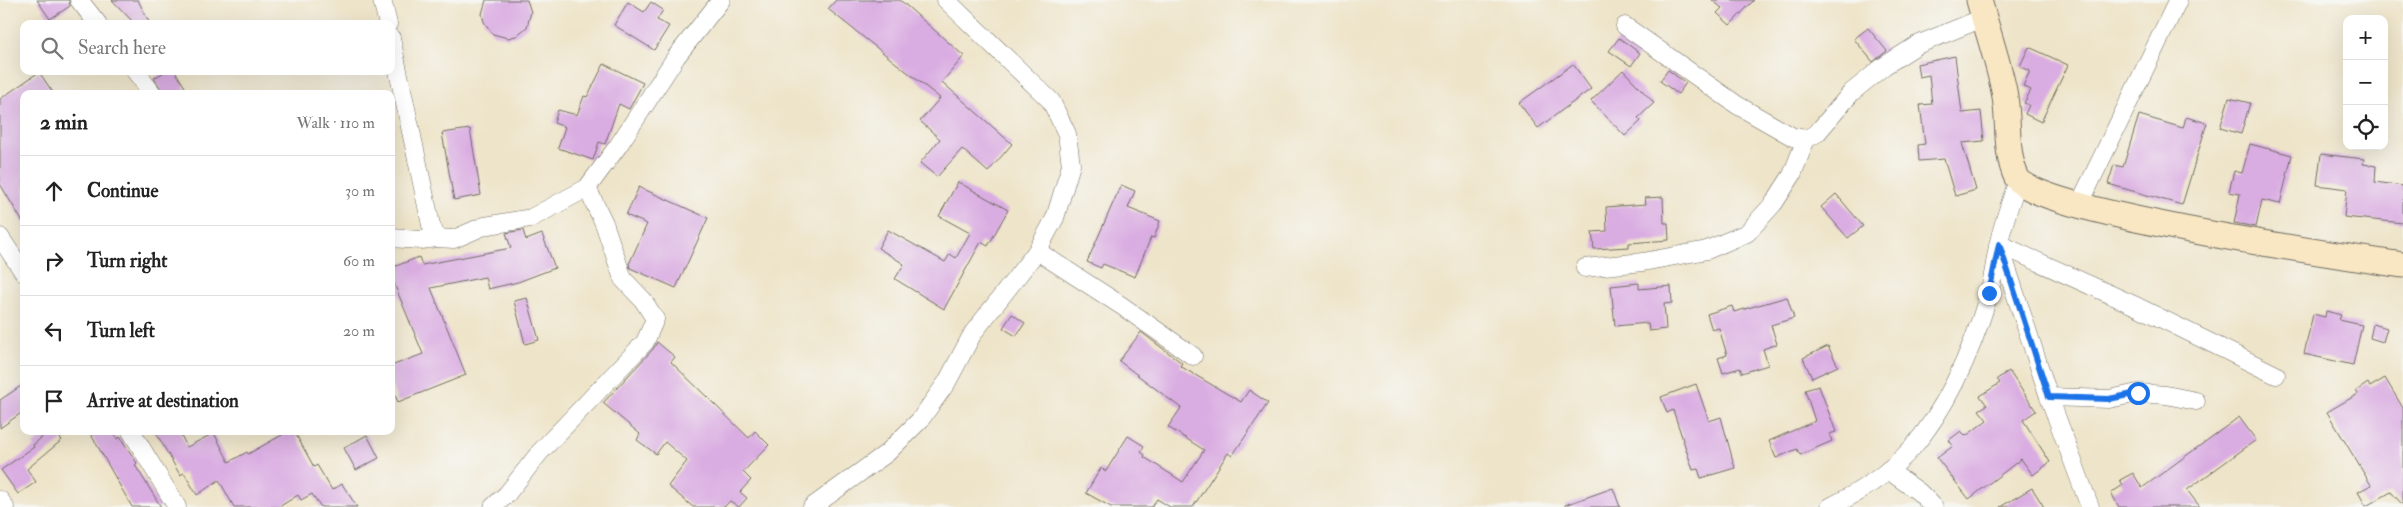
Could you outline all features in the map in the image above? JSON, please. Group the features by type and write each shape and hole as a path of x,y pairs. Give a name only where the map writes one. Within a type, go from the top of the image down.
{"street":[{"path":"79,0 95,20"},
{"path":"382,0 387,20"},
{"path":"395,238 454,239 484,226 531,218 587,188 618,146 676,57 721,0"},
{"path":"812,507 887,453 920,420 948,382 973,333 1037,251 1055,218 1071,166 1067,134 1051,101 946,0"},
{"path":"2079,205 2178,0"},
{"path":"1625,26 1737,105 1793,137 1806,139 1817,133 1852,92 1884,66 1981,9 2005,93 2012,166 2018,180 2037,191 2079,205 2201,233 2403,265"},
{"path":"395,57 431,225 437,238"},
{"path":"138,75 150,90"},
{"path":"1585,268 1644,262 1707,250 1747,233 1774,202 1792,175 1806,139"},
{"path":"1830,507 1850,502 1913,447 1945,399 1969,348 1989,293 1999,244 2018,180"},
{"path":"493,507 507,494 540,452 645,342 655,319 643,300 623,279 604,223 587,188"},
{"path":"0,237 20,267"},
{"path":"1999,244 2138,307 2276,375"},
{"path":"1999,244 2049,397 2090,507"},
{"path":"1037,251 1122,306 1193,356"},
{"path":"2049,397 2109,399 2138,393 2166,395 2196,401"},
{"path":"133,435 177,507"},
{"path":"1888,470 1919,492 1934,507"},
{"path":"0,500 5,507"}],"building":[{"path":"37,0 69,0 70,6 50,19"},
{"path":"112,0 138,0 148,20 131,20"},
{"path":"486,0 527,0 531,12 527,27 516,36 508,38 493,34 484,22 482,14"},
{"path":"836,0 900,0 964,56 942,82 1012,144 988,172 962,149 937,177 920,163 940,139 920,121 940,98 828,9"},
{"path":"1712,0 1754,0 1730,25 1717,13 1722,8"},
{"path":"628,2 644,12 651,2 663,10 657,20 669,26 654,50 614,25"},
{"path":"1868,28 1887,51 1873,62 1854,39"},
{"path":"1619,38 1640,53 1631,66 1609,51"},
{"path":"2029,47 2068,65 2041,122 2025,114 2029,105 2024,103 2031,90 2023,86 2030,71 2020,66"},
{"path":"1955,56 1962,113 1981,111 1984,141 1962,143 1976,190 1955,196 1944,159 1919,161 1918,145 1925,144 1920,105 1932,104 1929,75 1919,77 1917,64"},
{"path":"604,64 643,83 629,109 619,104 605,144 599,142 593,160 558,148 565,127 554,123 558,110 577,115 584,96 587,97"},
{"path":"1573,64 1591,89 1538,128 1519,103"},
{"path":"1623,70 1654,103 1638,118 1641,121 1625,136 1591,101"},
{"path":"1668,70 1686,83 1678,94 1660,81"},
{"path":"35,75 41,75 51,90 20,90 20,217 0,184 0,99"},
{"path":"159,75 177,75 186,89 162,90 154,78"},
{"path":"2229,98 2250,103 2241,134 2220,128"},
{"path":"2139,115 2183,128 2186,117 2207,123 2182,205 2108,184 2114,165 2123,167"},
{"path":"470,129 481,195 454,200 442,133"},
{"path":"2250,144 2292,155 2280,204 2262,200 2256,227 2234,223 2240,194 2229,192 2234,171 2242,173"},
{"path":"2321,154 2364,159 2363,164 2376,166 2375,182 2403,186 2403,223 2344,217 2347,189 2317,185"},
{"path":"958,182 1008,210 988,246 981,242 944,309 895,279 904,264 878,248 888,230 945,262 950,254 956,258 970,233 939,216"},
{"path":"1121,185 1135,191 1128,208 1160,221 1154,238 1151,237 1135,277 1103,264 1101,268 1087,262"},
{"path":"639,187 708,218 676,288 630,268 629,264 647,224 626,215"},
{"path":"1836,194 1863,226 1848,238 1821,207"},
{"path":"1663,197 1664,223 1668,223 1669,240 1629,243 1629,247 1594,249 1592,232 1607,231 1606,207 1646,204 1645,198"},
{"path":"523,230 526,240 542,234 555,268 518,282 488,289 485,277 431,288 466,375 398,402 395,395 395,364 423,354 395,286 395,266 419,257 422,265 511,248 506,233"},
{"path":"1639,283 1639,289 1671,286 1672,303 1664,304 1666,329 1649,331 1648,323 1615,326 1611,286"},
{"path":"1787,297 1794,318 1771,325 1777,344 1763,349 1768,365 1742,373 1740,368 1723,373 1718,358 1727,355 1719,328 1712,330 1707,314 1732,306 1734,312"},
{"path":"527,298 539,340 525,344 514,301"},
{"path":"2326,311 2341,315 2339,320 2362,325 2353,365 2304,354 2313,314 2325,317"},
{"path":"1012,314 1025,323 1016,336 1003,328"},
{"path":"2373,324 2387,328 2383,342 2370,338"},
{"path":"1141,332 1182,363 1180,366 1241,402 1249,390 1268,403 1232,456 1228,453 1193,507 1170,507 1157,499 1152,507 1111,507 1086,493 1101,468 1106,471 1128,436 1144,446 1141,452 1145,455 1144,457 1183,482 1204,450 1168,427 1181,408 1119,361"},
{"path":"657,342 675,357 671,362 749,438 755,431 769,445 743,472 751,480 740,492 747,498 739,507 730,501 724,507 693,507 668,486 687,461 665,442 656,454 637,440 640,434 603,403 653,349"},
{"path":"1828,346 1838,366 1812,378 1803,358"},
{"path":"2009,371 2036,411 2023,420 2050,462 2033,475 2021,459 1969,499 1937,458 1953,446 1949,440 1961,431 1966,436 1987,420 1979,410 1987,405 1980,396 2000,383 1997,379"},
{"path":"2385,378 2403,408 2403,505 2391,492 2366,506 2358,492 2371,485 2327,412 2358,394 2356,391 2368,383 2370,387"},
{"path":"1696,384 1709,421 1721,417 1735,468 1701,478 1698,469 1693,470 1673,410 1667,413 1661,397"},
{"path":"1819,386 1836,432 1829,434 1832,441 1800,455 1797,449 1776,458 1769,441 1815,421 1805,390"},
{"path":"20,387 20,414 0,428 0,400"},
{"path":"2239,417 2256,440 2187,490 2200,507 2119,507 2111,493 2123,485 2120,480 2133,473 2142,488"},
{"path":"44,435 58,435 62,440 27,469 36,482 18,494 1,470 34,447 33,445"},
{"path":"91,435 115,435 117,439 120,437 137,463 135,465 161,507 132,507"},
{"path":"157,435 181,435 187,447 210,435 215,435 229,462 247,452 248,454 282,435 296,435 314,467 317,465 332,490 342,484 357,507 321,507 312,494 301,500 298,495 279,507 234,507 219,480 197,495 184,473 180,475"},
{"path":"367,435 379,458 356,470 344,448"},
{"path":"1613,488 1620,507 1565,507 1565,505"},
{"path":"2032,488 2044,507 2000,507"}],"route":[{"path":"1989,293 1999,244 2049,397 2109,399 2138,393"}]}
